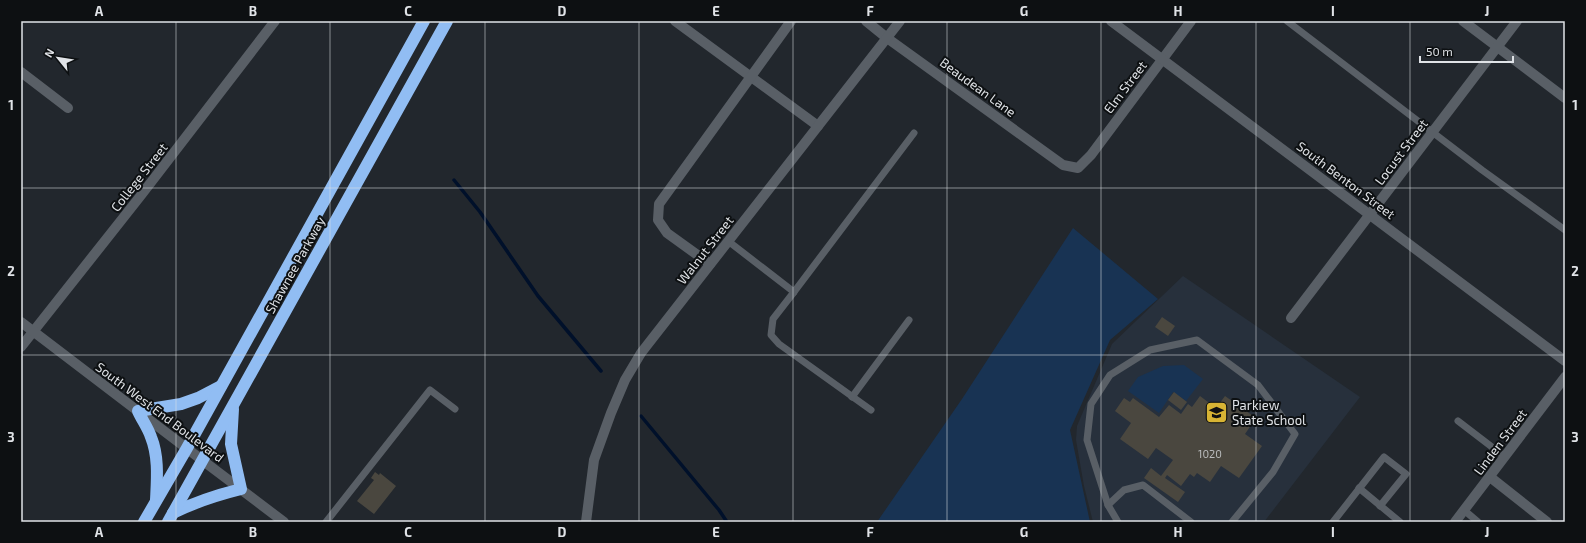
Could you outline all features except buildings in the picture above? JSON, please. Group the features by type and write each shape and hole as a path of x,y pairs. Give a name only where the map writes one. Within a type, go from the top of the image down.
{"highway":[{"name":"Shawnee Parkway","path":"144,522 424,21"},
{"name":"Shawnee Parkway","path":"170,518 447,21"},
{"path":"155,502 157,476 156,454 151,437 138,412 181,404 198,398 221,386"},
{"path":"170,518 192,503 241,489 231,444 234,404"}],"street":[{"name":"College Street","path":"21,347 142,194 275,21"},
{"path":"675,21 818,126"},
{"path":"710,264 667,233 658,220 659,204 791,21"},
{"name":"Beaudean Lane","path":"866,21 887,38 1063,165 1078,168"},
{"name":"Walnut Street","path":"586,522 594,460 611,413 626,380 641,353 900,21"},
{"name":"South Benton Street","path":"1111,21 1565,361"},
{"name":"Elm Street","path":"1078,168 1092,154 1191,21"},
{"path":"1463,21 1565,98"},
{"name":"Locust Street","path":"1291,318 1517,21"},
{"path":"21,72 68,108"},
{"name":"South West End Boulevard","path":"21,322 32,332 284,522"},
{"name":"Linden Street","path":"1455,522 1565,377"},
{"path":"1490,477 1547,522"}],"lane":[{"path":"1287,21 1565,230"},
{"path":"871,410 779,344 771,335 773,319 914,133"},
{"path":"728,241 794,292"},
{"path":"852,397 909,320"},
{"path":"1118,522 1108,505 1087,440 1091,404 1110,375 1130,362 1150,350 1197,340 1258,385 1295,434 1273,472 1232,522"},
{"path":"326,522 430,390 455,409"},
{"path":"1458,421 1505,457"},
{"path":"1333,522 1384,457 1406,474 1380,506"},
{"path":"1108,505 1124,490 1143,485 1191,522"},
{"path":"1359,488 1400,522"},
{"path":"1464,510 1478,522"}],"shaded area":[{"path":"1073,228 1158,299 1110,340 1070,430 1090,522 877,522 962,399"},
{"name":"Parkiew State School","path":"1183,276 1360,397 1264,522 1093,522 1084,486 1076,440 1077,426 1112,344"},
{"path":"1184,365 1203,379 1186,401 1173,392 1159,413 1128,391 1138,377 1163,366"}],"waterway":[{"path":"454,180 480,212 538,296 601,371"},
{"path":"641,416 719,510 727,522"}],"place":[{"name":"Parkiew State School","path":"1216,412"}]}
